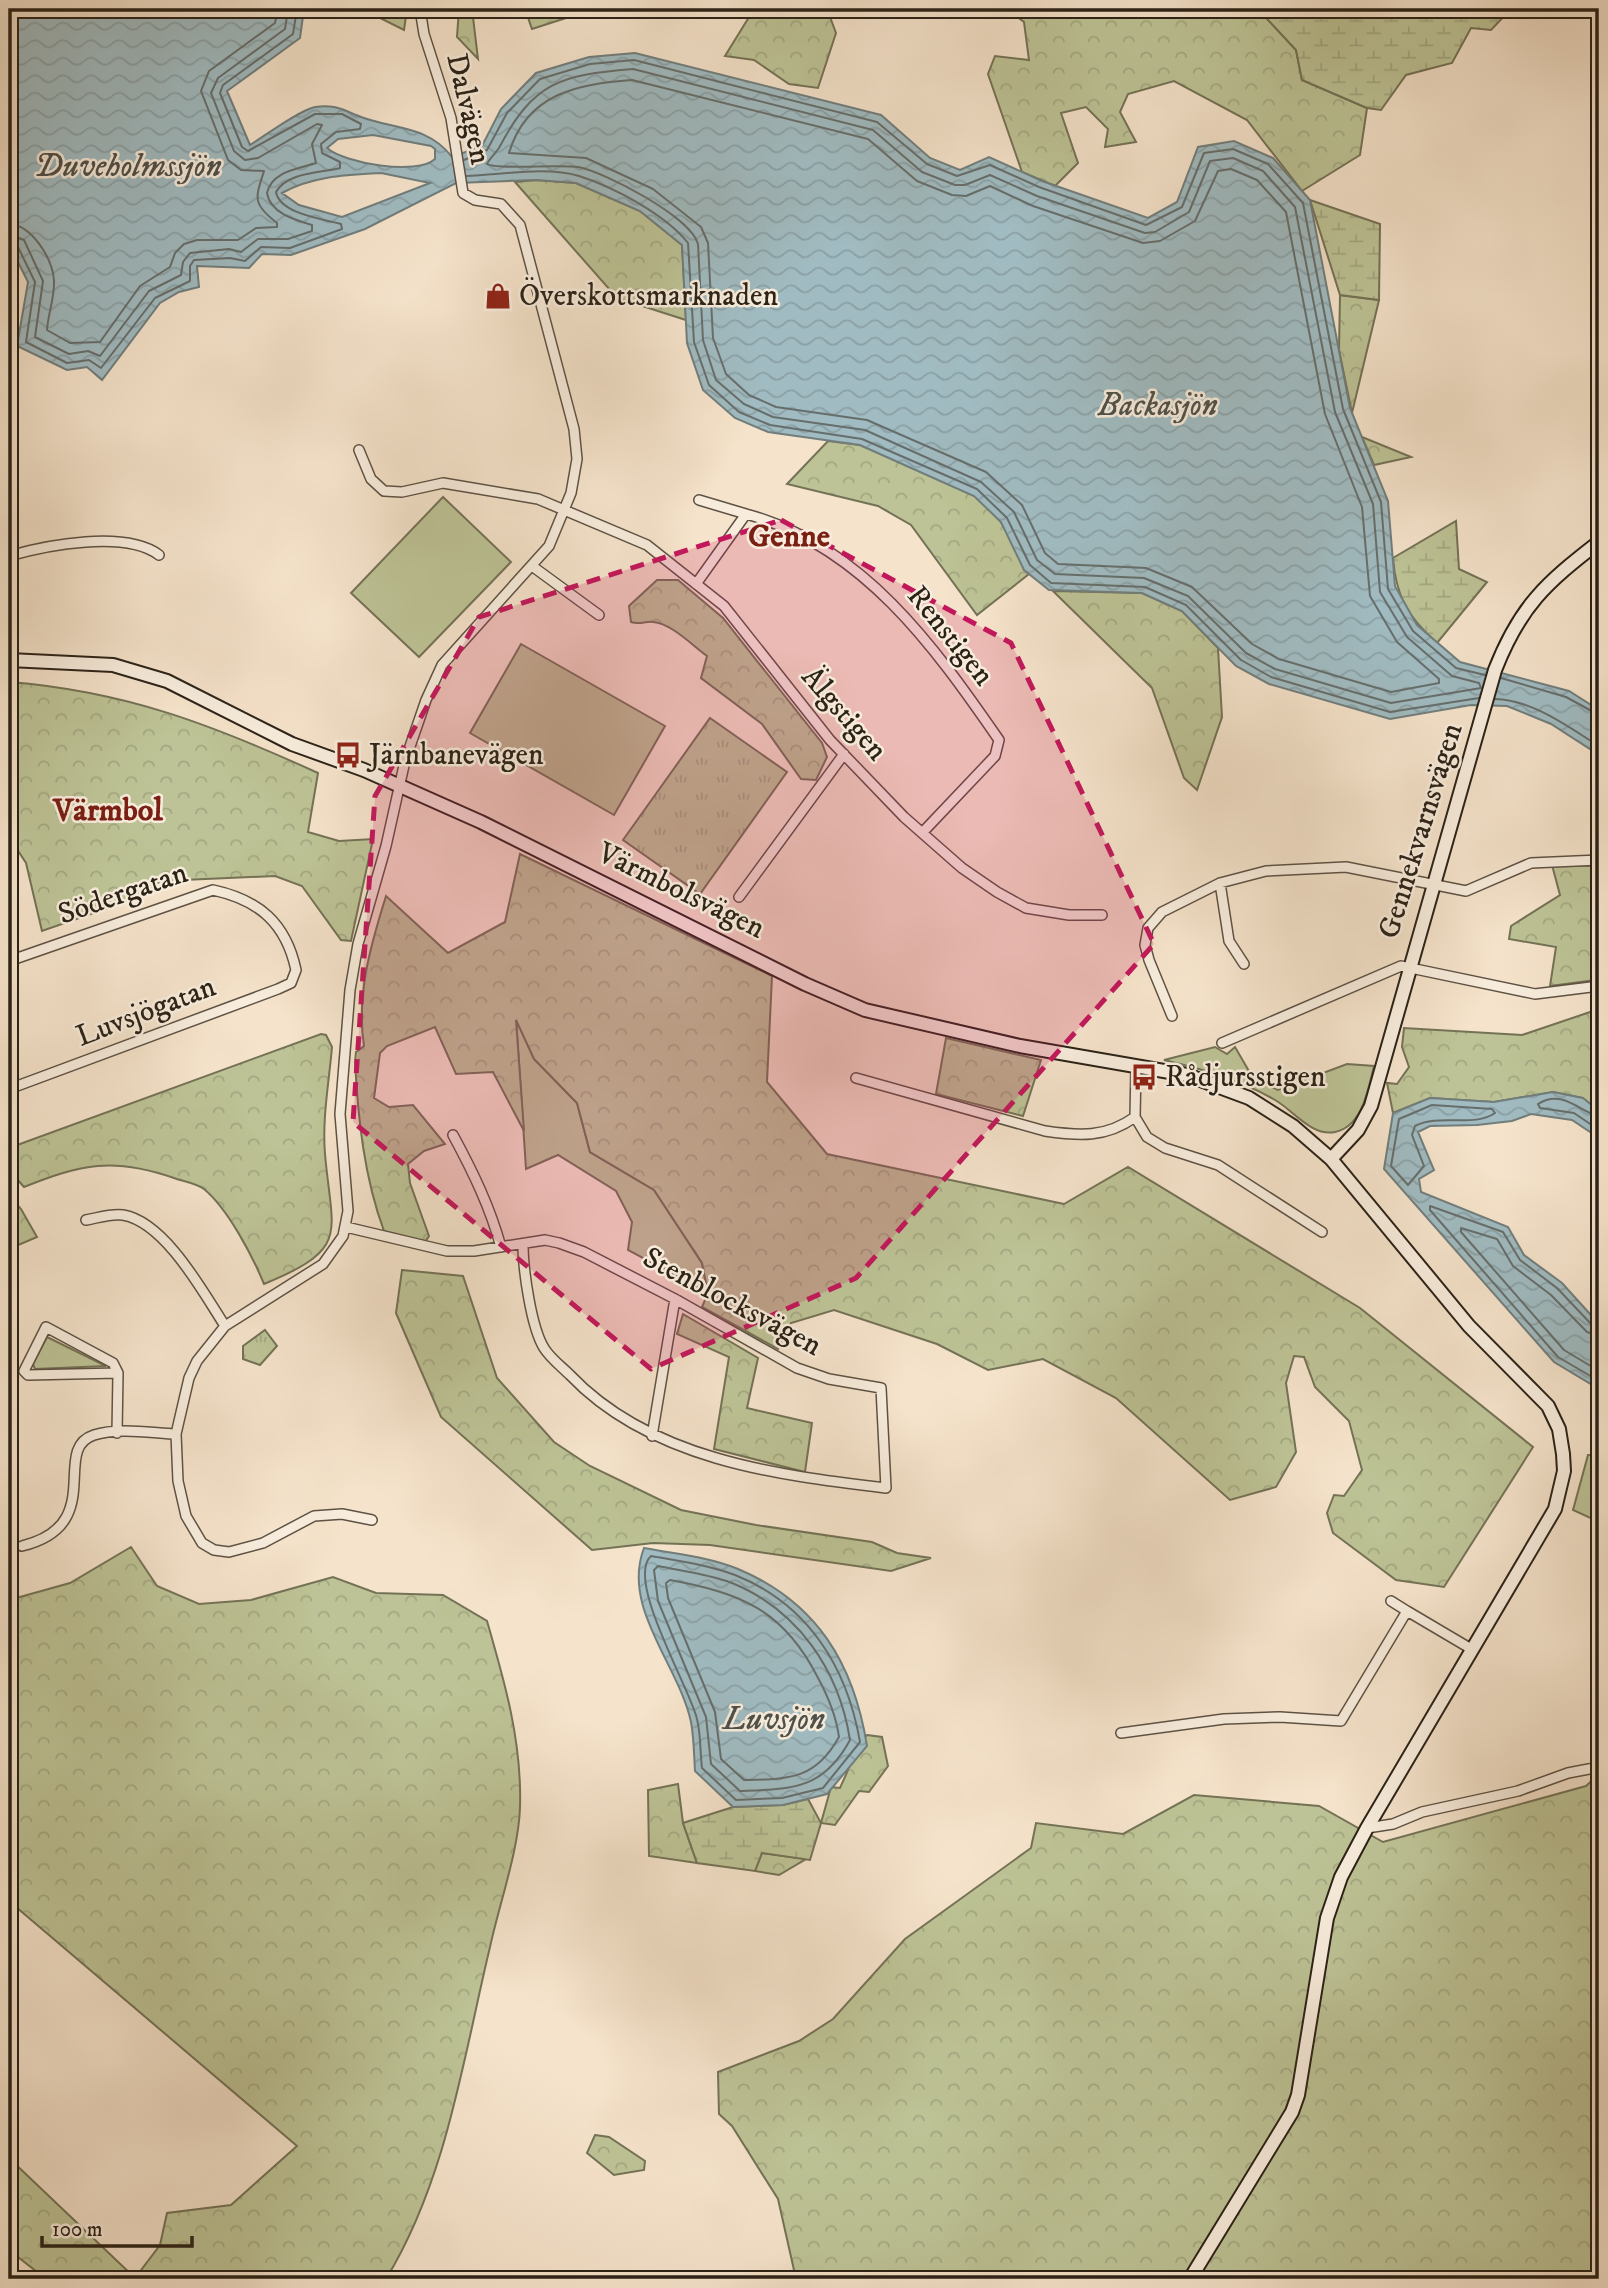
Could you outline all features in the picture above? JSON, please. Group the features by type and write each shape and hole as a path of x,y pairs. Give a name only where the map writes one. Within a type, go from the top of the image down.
{"street":[{"name":"Dalvägen","path":"399,786 426,699 442,665 549,546 566,511 577,460 574,429 520,225 502,204 469,197 463,193 452,118 424,34 420,9"},
{"path":"359,450 371,479 384,491 393,493 443,483 456,484 538,499 566,511"},
{"name":"Renstigen","path":"699,500 785,526 874,584 935,651 999,740 995,756 922,834"},
{"name":"Älgstigen","path":"566,511 647,545 734,618 811,718 922,834 962,867 1012,901 1042,912 1102,915"},
{"path":"696,584 746,514"},
{"path":"9,556 48,545 88,542 141,547 159,555"},
{"name":"Gennekvarnsvägen","path":"1331,1159 1358,1130 1371,1106 1408,967 1495,670 1509,633 1532,599 1599,542"},
{"path":"532,566 599,615"},
{"name":"Värmbolsvägen","path":"9,660 78,661 142,673 197,695 292,744 399,786 492,828 805,984 865,1010 1020,1046 1187,1075 1249,1098 1293,1126 1331,1159 1469,1326 1548,1406 1559,1429 1564,1471 1555,1509 1367,1828 1341,1877 1327,1918 1298,2095 1292,2112 1190,2279"},
{"path":"739,897 844,754"},
{"path":"372,1520 342,1514 314,1516 254,1546 229,1552 214,1550 197,1537 186,1516 178,1481 176,1434 189,1378 197,1361 225,1326 323,1264 338,1245 346,1227 348,1198 340,1137 342,1052 357,952 399,786"},
{"path":"1172,1016 1149,960 1145,945 1147,928 1162,912 1220,883 1266,871 1346,867 1466,891 1531,863 1599,860"},
{"path":"1220,883 1229,941 1244,964"},
{"name":"Södergatan","path":"9,961 213,890 275,919 294,961 295,974"},
{"path":"1222,1042 1350,990 1395,967 1408,967 1535,994 1599,986"},
{"name":"Luvsjögatan","path":"9,1089 278,989 290,983 295,974"},
{"path":"1136,1067 1135,1117 1154,1143 1218,1165 1322,1232"},
{"path":"856,1078 1045,1131 1070,1135 1113,1131 1135,1117"},
{"path":"453,1135 491,1210 501,1247"},
{"path":"86,1220 116,1214 138,1219 150,1227 182,1264 225,1326"},
{"name":"Stenblocksvägen","path":"346,1227 447,1251 545,1240 569,1247 675,1298 797,1368 829,1379 881,1388 886,1488 769,1471 652,1436 595,1401 543,1348 527,1292 523,1244"},
{"path":"652,1436 675,1298"},
{"path":"117,1433 118,1373 113,1363 46,1327 24,1371 28,1375 118,1373"},
{"path":"22,1546 37,1542 68,1518 72,1508 75,1462 79,1446 95,1434 176,1434"},
{"path":"1391,1601 1473,1650"},
{"path":"1121,1732 1224,1719 1341,1721 1407,1611"},
{"path":"1367,1828 1393,1824 1422,1812 1518,1791 1568,1773 1594,1768 1599,1756"}],"highlighted area":[{"path":"781,520 1011,643 1154,944 856,1278 651,1369 353,1122 375,796 479,617"}],"green space":[{"path":"372,9 407,9 404,30 376,16"},
{"path":"459,9 472,9 478,59 457,37"},
{"path":"525,9 594,9 532,29"},
{"path":"754,9 827,9 836,33 818,88 789,84 754,60 725,56"},
{"path":"1007,9 1258,9 1296,50 1302,80 1367,108 1360,155 1302,191 1247,120 1174,81 1128,94 1120,112 1136,142 1105,147 1108,129 1086,107 1061,113 1078,163 1055,186 1022,172 988,74 995,56 1029,60 1024,22"},
{"path":"1258,9 1511,9 1491,30 1471,28 1452,63 1406,75 1381,110 1367,108 1302,80 1296,50"},
{"path":"536,180 576,183 640,211 682,245 686,320 617,298 515,182"},
{"path":"1310,200 1380,224 1379,300 1340,295"},
{"path":"1340,295 1379,300 1352,413 1339,350"},
{"path":"1362,437 1411,457 1374,465"},
{"path":"828,441 860,445 975,496 1001,522 1029,574 977,615 911,525 878,506 787,484"},
{"path":"443,497 511,562 419,657 351,593"},
{"path":"1456,521 1459,569 1487,582 1437,643 1418,624 1405,605 1397,584 1393,558"},
{"path":"657,580 678,580 723,618 822,743 827,757 816,780 801,779 762,724 701,678 707,656 667,626 653,622 631,622 629,606"},
{"path":"1053,591 1142,593 1182,611 1218,648 1222,717 1197,790 1184,778 1152,688"},
{"path":"521,644 665,726 614,815 470,733"},
{"path":"9,682 91,693 168,713 205,725 318,773 308,832 339,841 373,839 351,941 341,940 302,886 275,876 161,881 122,903 42,931 26,863 9,837"},
{"path":"710,718 787,772 700,894 623,840"},
{"path":"520,854 772,976 767,1082 827,1154 1064,1204 1128,1167 1360,1308 1533,1447 1444,1587 1396,1580 1333,1533 1327,1513 1334,1495 1344,1496 1362,1470 1349,1421 1315,1387 1304,1357 1294,1356 1286,1383 1296,1452 1276,1487 1230,1500 1116,1398 1043,1359 988,1370 937,1344 834,1310 791,1323 778,1349 702,1307 708,1293 702,1263 654,1190 590,1152 577,1103 534,1059 516,1020 524,1131 493,1072 456,1074 435,1027 387,1046 380,1053 374,1098 389,1107 413,1105 445,1144 424,1151 408,1164 410,1183 429,1236 425,1242 384,1231 371,1190 363,1147 355,1062 356,1052 364,1046 362,1008 366,970 386,896 448,953 505,922"},
{"path":"1552,865 1599,866 1595,888 1599,907 1599,941 1592,961 1596,980 1550,986 1556,947 1509,939 1511,926 1560,895"},
{"path":"1599,1009 1599,1111 1582,1098 1553,1092 1494,1102 1430,1098 1393,1113 1387,1083 1397,1084 1409,1067 1402,1047 1404,1028 1522,1035"},
{"path":"516,1018 534,1059 577,1103 590,1152 654,1190 702,1263 708,1293 628,1250 632,1222 616,1191 558,1155 526,1169"},
{"path":"321,1034 326,1035 332,1047 324,1127 332,1221 330,1236 311,1260 264,1284 246,1246 222,1208 197,1185 133,1167 98,1166 63,1173 24,1187 9,1170 9,1148"},
{"path":"946,1038 1041,1060 1023,1116 936,1094"},
{"path":"1215,1047 1227,1054 1235,1047 1253,1078 1278,1090 1347,1064 1374,1066 1363,1105 1352,1122 1335,1132 1318,1131 1275,1100 1249,1087 1207,1071 1164,1060"},
{"path":"9,1195 21,1209 37,1237 9,1249"},
{"path":"402,1270 463,1276 497,1378 554,1442 590,1466 681,1510 756,1525 872,1542 897,1553 931,1558 891,1571 710,1545 653,1543 592,1550 441,1417 396,1313"},
{"path":"683,1314 758,1358 747,1408 812,1423 805,1472 714,1449 729,1357 677,1334"},
{"path":"265,1330 277,1346 260,1365 243,1359 243,1346"},
{"path":"47,1337 106,1366 35,1369 33,1364"},
{"path":"1599,1446 1599,1522 1573,1510 1588,1455 1595,1455"},
{"path":"131,1547 157,1586 199,1604 251,1600 333,1577 376,1593 443,1595 487,1621 506,1690 515,1736 520,1783 519,1823 439,2160 407,2241 386,2279 46,2279 9,2250 9,2158 135,2278 160,2245 167,2213 231,2205 297,2146 9,1901 9,1600 70,1583"},
{"path":"867,1735 882,1737 888,1766 869,1792 859,1791 835,1825 821,1823 831,1787 840,1788 848,1770 850,1751"},
{"path":"1599,1774 1599,2279 796,2279 778,2199 732,2126 719,2114 718,2072 799,2041 833,2019 905,1939 1031,1848 1036,1823 1123,1834 1194,1795 1319,1806 1383,1842 1586,1786"},
{"path":"678,1784 683,1823 697,1863 649,1856 648,1790"},
{"path":"808,1799 821,1823 810,1860 762,1853 755,1871 697,1863 683,1823 733,1807 783,1805"},
{"path":"762,1853 806,1859 779,1875 755,1871"},
{"path":"595,2135 609,2137 645,2161 644,2170 614,2175 587,2153"}],"water":[{"name":"Backasjön","path":"9,9 304,9 300,38 227,91 250,145 300,113 327,106 420,133 442,146 452,157 482,146 501,109 536,73 589,57 635,53 881,115 930,158 960,170 989,157 1042,181 1148,218 1177,202 1198,147 1234,141 1273,158 1310,200 1350,408 1388,501 1395,586 1417,625 1460,662 1569,691 1599,710 1599,755 1551,724 1507,706 1471,705 1390,719 1269,684 1236,666 1182,611 1142,593 1049,590 1024,570 1001,522 974,496 860,445 768,432 735,418 703,390 687,343 682,245 640,211 576,183 536,180 456,183 365,229 291,255 262,254 249,268 197,266 199,287 179,292 160,303 102,380 87,367 67,370 17,346 28,282 9,244","holes":["373,135 431,146 435,149 435,159 413,167 381,166 364,163 327,148 338,139","381,173 430,183 342,217 299,205 282,193 318,180"]},
{"path":"1553,1092 1583,1098 1599,1111 1599,1138 1572,1120 1531,1114 1512,1121 1430,1126 1418,1132 1434,1170 1419,1179 1421,1192 1508,1227 1524,1255 1562,1283 1599,1324 1599,1389 1554,1362 1384,1169 1393,1113 1430,1098 1494,1102"},
{"name":"Luvsjön","path":"644,1548 692,1556 738,1569 790,1599 827,1639 852,1688 867,1746 827,1794 783,1805 733,1807 695,1771 692,1728 685,1701 654,1636 640,1592 639,1570"}],"place":[{"name":"Överskottsmarknaden","path":"498,296"},
{"name":"Järnbanevägen","path":"348,755"},
{"name":"Rådjursstigen","path":"1144,1077"}],"district":[{"name":"Genne","path":"789,537"},
{"name":"Värmbol","path":"108,811"}],"water label":[{"name":"Duveholmssjön","path":"128,167"}]}
